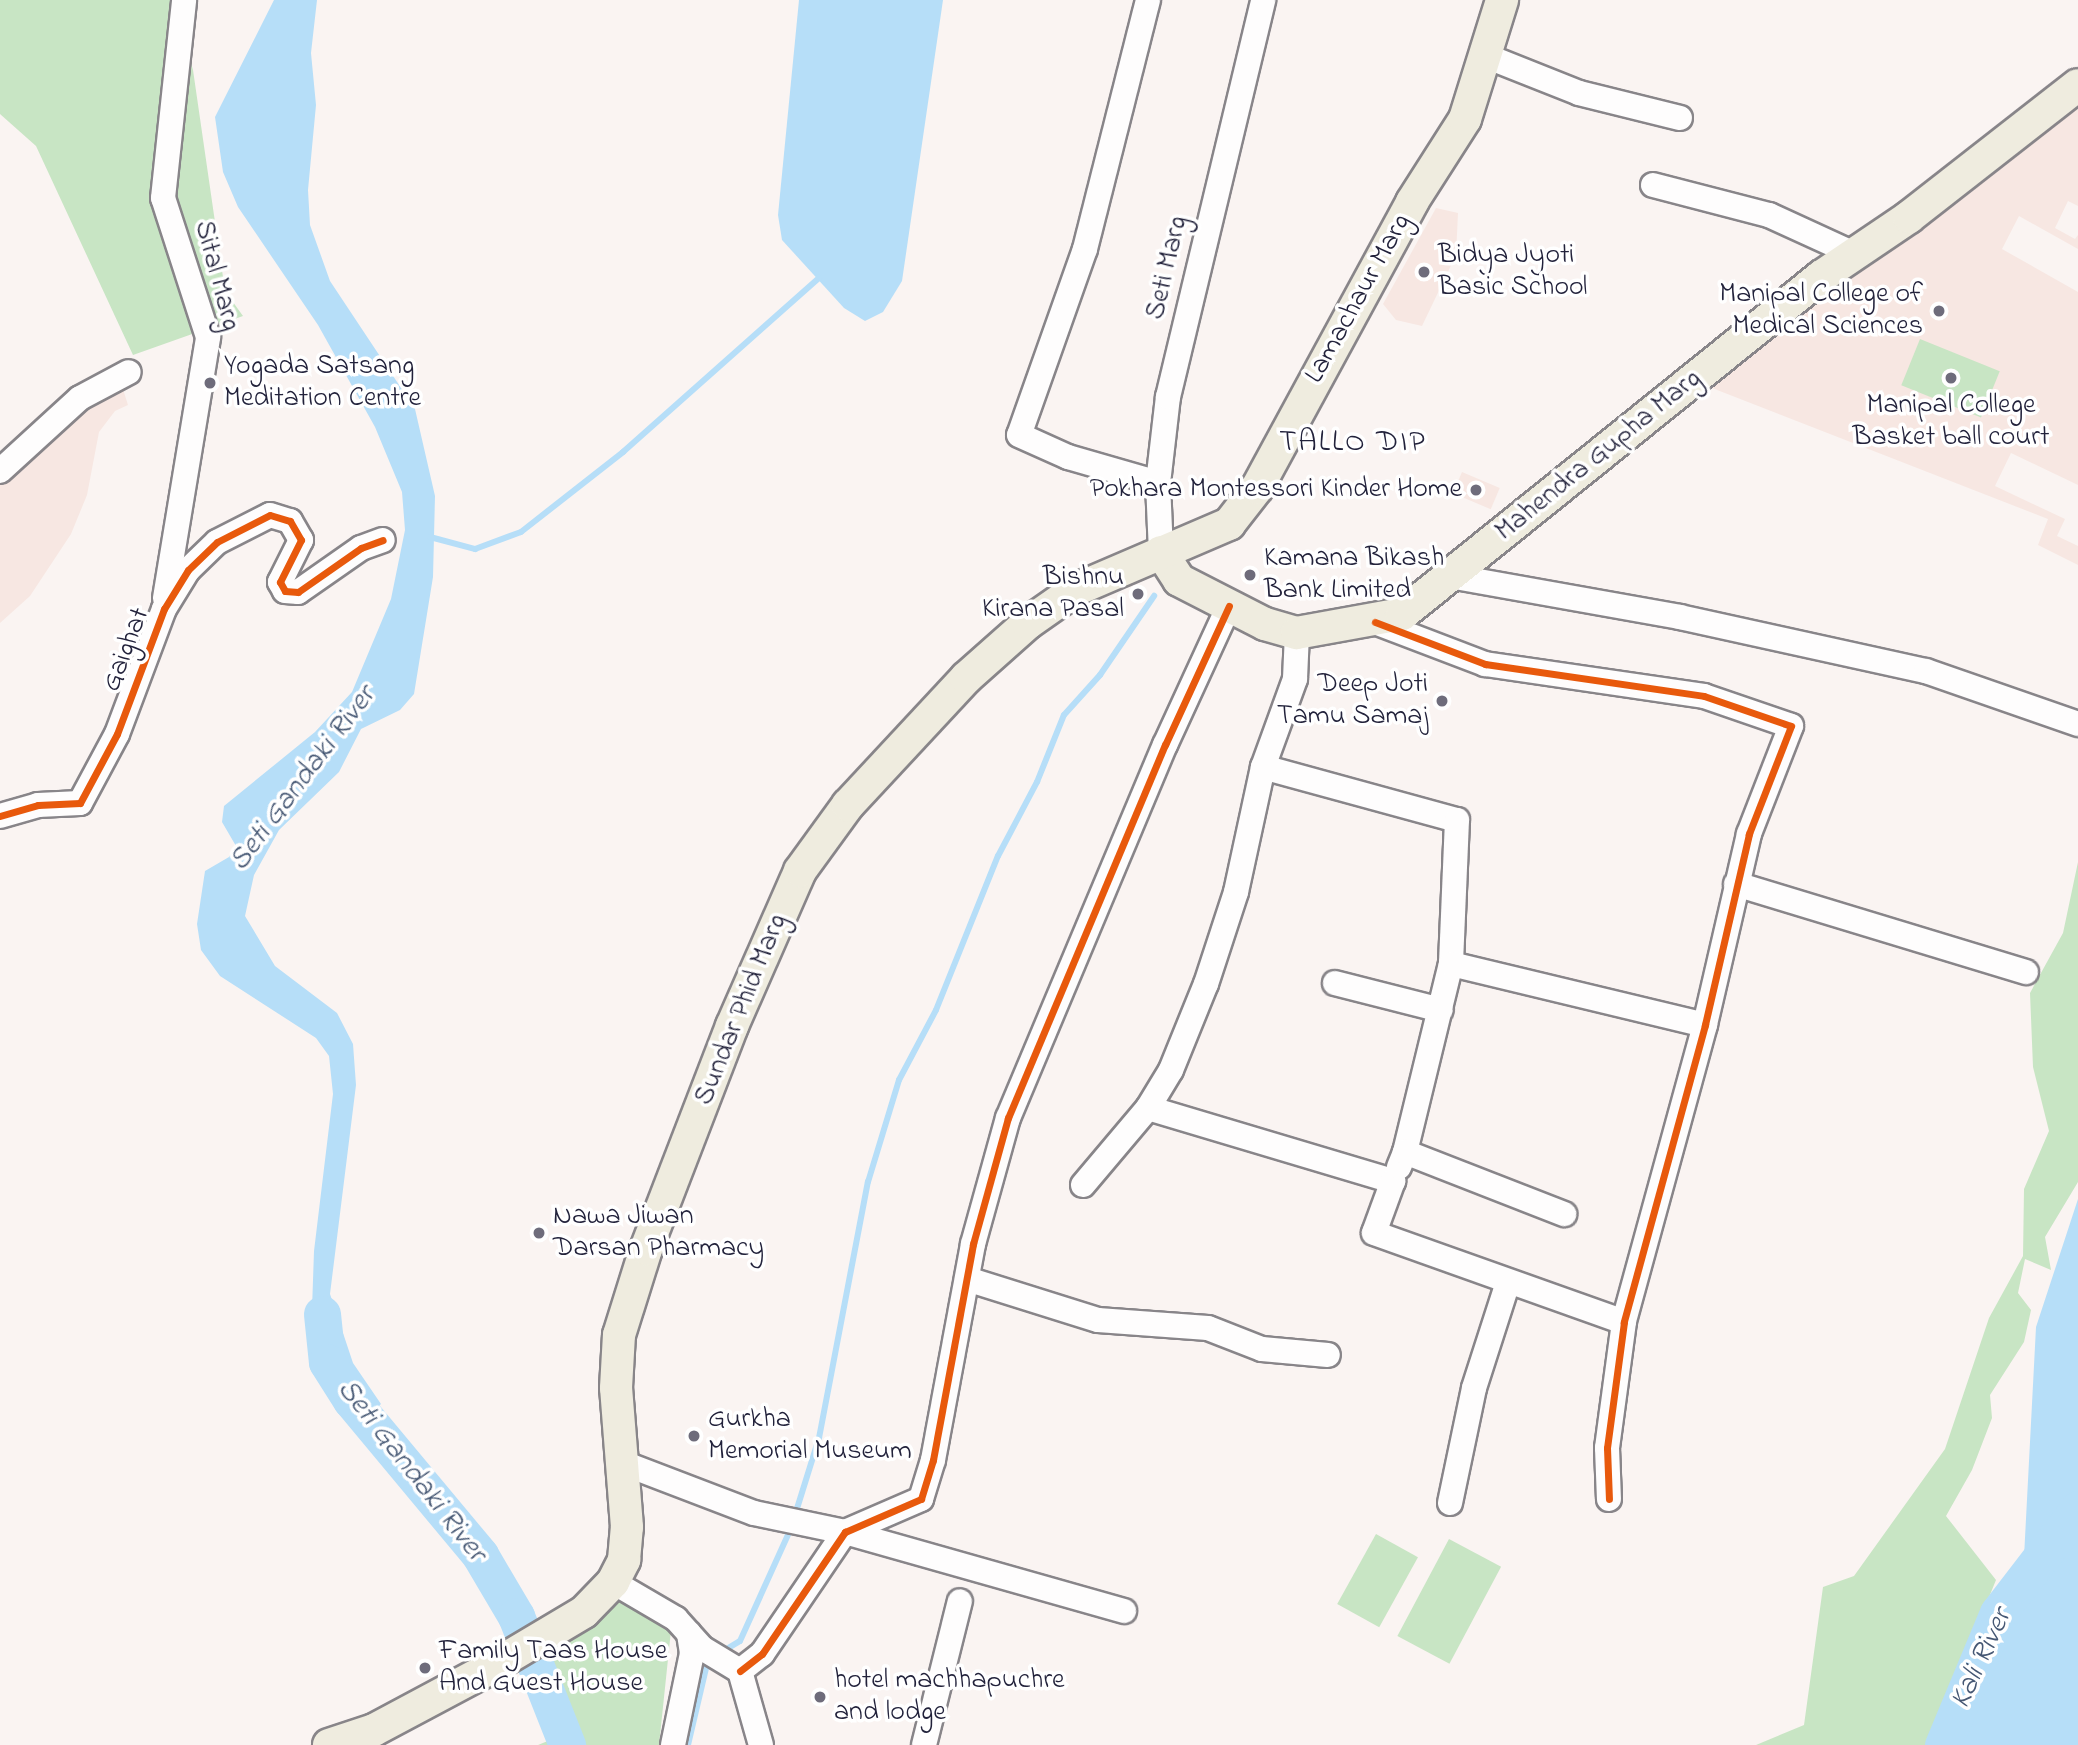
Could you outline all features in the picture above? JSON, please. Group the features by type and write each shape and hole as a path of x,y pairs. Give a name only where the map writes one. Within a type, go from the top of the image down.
{"main road":[{"name":"Lamachaur Marg","path":"1161,552 1229,524 1257,488 1412,202 1465,120 1502,0"},
{"name":"Mahendra Gupha Marg","path":"1161,552 1179,580 1229,606 1297,633 1375,622 1402,614 1852,253 1909,217 2078,85"},
{"name":"Sundar Phid Marg","path":"329,1745 383,1725 490,1668 584,1612 613,1582 624,1560 627,1527 615,1360 619,1335 646,1249 732,1026 800,871 848,805 965,678 1028,623 1075,590 1161,552"}],"street":[{"name":"Sital Marg","path":"164,609 208,337 163,198 184,0"},
{"path":"1147,0 1085,249 1019,435 1068,457 1158,483"},
{"name":"Seti Marg","path":"1161,552 1158,483 1168,397 1263,0"},
{"path":"1486,56 1579,93 1680,118"},
{"path":"1653,185 1769,215 1852,253"},
{"path":"0,471 80,398 129,372"},
{"name":"Gaighat","path":"0,816 38,805 80,803 117,734 164,609 188,570 217,542 270,515 290,521 301,540 280,582 285,591 298,592 361,548 383,540"},
{"path":"1450,576 1680,617 1926,671 2078,724"},
{"path":"736,1669 762,1654 836,1531 921,1499 933,1460 967,1279 1008,1118 1164,745 1229,606"},
{"path":"1375,622 1485,664 1704,696 1791,726 1749,834 1705,1025 1625,1322 1607,1448 1609,1499"},
{"path":"1083,1185 1148,1108 1171,1070 1206,985 1236,892 1263,767 1295,679 1297,633"},
{"path":"1263,767 1457,820 1451,964 1405,1152 1374,1233 1625,1322"},
{"path":"1736,884 2026,972"},
{"path":"1451,964 1705,1025"},
{"path":"1335,984 1441,1010"},
{"path":"1148,1108 1393,1181"},
{"path":"1405,1152 1564,1214"},
{"path":"967,1279 1098,1320 1208,1328 1262,1349 1328,1355"},
{"path":"1450,1503 1474,1388 1508,1282"},
{"path":"623,1463 754,1513 836,1531 1124,1611"},
{"path":"613,1582 676,1619 695,1641 736,1669 761,1745"},
{"path":"924,1745 960,1601"},
{"path":"673,1745 695,1641"}],"shaded area":[{"name":"Manipal College of Medical Sciences","path":"2078,94 2078,206 2068,201 2055,228 2075,239 2078,235 2078,249 2019,216 2002,249 2078,292 2078,485 2011,453 1995,486 2065,519 2057,536 2078,546 2078,565 2038,545 2048,519 1712,388 1774,330 2007,161"},
{"name":"Bidya Jyoti Basic School","path":"1436,208 1458,213 1456,255 1422,326 1396,320 1383,304"},
{"path":"122,386 128,405 115,411 99,432 87,495 71,534 30,596 0,623 0,484 63,423"},
{"name":"Pokhara Montessori Kinder Home","path":"1462,472 1500,488 1491,509 1453,493"}],"green space":[{"path":"0,0 172,0 193,70 225,291 243,316 133,355 36,146 0,114"},
{"name":"Manipal College Basket ball court","path":"1920,339 2000,371 1981,418 1901,385"},
{"path":"2078,862 2078,1182 2045,1237 2051,1270 2025,1259 2018,1293 2031,1310 2024,1342 1990,1395 1992,1418 1972,1470 1946,1516 1996,1580 1929,1745 1756,1745 1804,1725 1823,1587 1854,1576 1945,1449 1989,1318 2023,1256 2024,1189 2049,1131 2033,1067 2030,993 2063,933"},
{"path":"1376,1534 1418,1557 1379,1627 1337,1604"},
{"path":"1449,1539 1501,1567 1449,1664 1397,1636"},
{"path":"620,1586 672,1621 659,1745 538,1745 567,1733 533,1654"}],"water":[{"path":"274,0 317,0 311,53 316,105 308,190 310,225 330,281 415,409 435,496 433,577 414,694 400,710 361,729 339,772 279,830 254,875 245,916 275,966 337,1013 353,1044 356,1085 330,1294 353,1363 381,1404 369,1415 311,1338 314,1251 333,1094 329,1056 316,1038 220,976 201,950 197,924 205,871 229,857 236,846 222,822 224,806 315,732 352,692 391,599 405,530 402,492 375,427 318,325 238,207 223,172 215,117"},
{"path":"799,0 943,0 902,281 883,312 865,321 844,308 782,240 778,215"},
{"path":"2078,1199 2078,1745 1944,1745 2024,1557 2036,1327"}],"waterway":[{"path":"430,537 475,549 521,532 623,452 819,278"},
{"path":"795,1515 819,1438 868,1182 899,1080 936,1010 998,856 1037,782 1064,715 1100,675 1154,596"},
{"name":"Seti Gandaki River","path":"322,1314 327,1362 351,1400 480,1555 516,1616 567,1745"},
{"name":"Kali River","path":"1943,1745 1998,1613 2078,1509"},
{"path":"720,1653 740,1641 792,1526"},
{"path":"688,1745 708,1660"}],"cycle path":[{"path":"0,816 38,805 80,803 117,734 164,609 188,570 217,542 270,515 290,521 301,540 280,582 285,591 298,592 361,548 383,540"},
{"path":"740,1671 762,1654 845,1532 921,1499 933,1460 973,1244 1008,1118 1165,745 1229,606"},
{"path":"1375,622 1485,664 1704,696 1791,726 1749,834 1705,1025 1624,1322 1607,1448 1609,1499"}],"place":[{"name":"Bidya Jyoti Basic School","path":"1424,272"},
{"name":"Manipal College of Medical Sciences","path":"1939,311"},
{"name":"Manipal College Basket ball court","path":"1951,378"},
{"name":"Yogada Satsang Meditation Centre","path":"210,383"},
{"name":"Pokhara Montessori Kinder Home","path":"1476,490"},
{"name":"Kamana Bikash Bank Limited","path":"1250,575"},
{"name":"Bishnu Kirana Pasal","path":"1138,594"},
{"name":"Deep Joti Tamu Samaj","path":"1442,701"},
{"name":"Nawa Jiwan Darsan Pharmacy","path":"539,1233"},
{"name":"Gurkha Memorial Museum","path":"694,1436"},
{"name":"Family Taas House And Guest House","path":"425,1668"},
{"name":"hotel machhapuchre and lodge","path":"820,1697"}],"district":[{"name":"TALLO DIP","path":"1353,443"}]}
